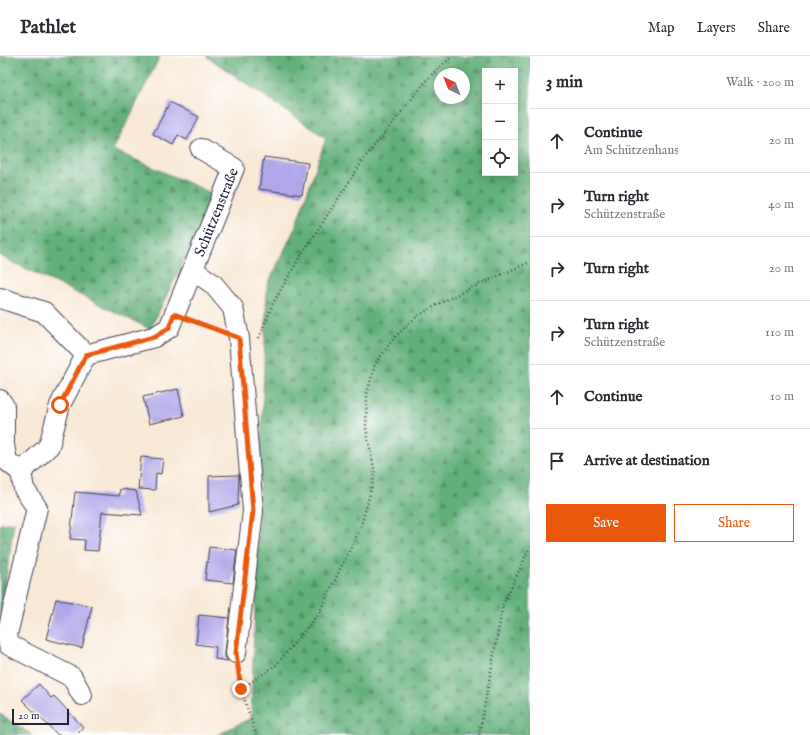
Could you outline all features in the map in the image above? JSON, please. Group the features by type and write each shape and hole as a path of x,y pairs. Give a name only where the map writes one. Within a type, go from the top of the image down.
{"street":[{"name":"Schützenstraße","path":"86,355 154,337 169,328 234,168 201,149"},
{"name":"Schützenstraße","path":"193,270 213,284 233,308 240,345 253,511 236,653"},
{"path":"0,298 44,312 86,355 60,405 49,446 21,472"},
{"path":"0,400 4,406 4,445 7,461 21,472 24,489 37,508 7,635 9,645 72,677 82,695"}],"path":[{"path":"174,314 240,345 257,343 277,296 300,257 364,159 430,76 452,56"},
{"path":"241,689 276,665 319,613 361,526 375,474 366,428 367,394 375,364 393,339 415,318 438,304 530,262"},
{"path":"480,735 504,605 530,547"},
{"path":"236,653 241,689 256,735"}],"green space":[{"path":"0,56 160,56 113,150 216,195 150,329 0,256"},
{"path":"206,56 530,56 530,735 217,735 251,718 267,286 295,228 326,138"},
{"path":"14,522 0,622 0,524"},
{"path":"0,714 32,735 0,735"}],"building":[{"path":"170,102 199,117 187,140 178,135 173,145 153,134"},
{"path":"264,157 308,163 302,195 259,189"},
{"path":"178,389 184,416 149,424 143,397"},
{"path":"141,457 163,459 161,474 156,473 155,490 138,489"},
{"path":"239,475 238,505 209,512 209,476"},
{"path":"120,489 136,491 142,515 102,512 98,551 84,550 85,540 70,539 75,492 119,496"},
{"path":"209,547 237,550 233,583 205,580"},
{"path":"56,599 92,606 82,648 46,639"},
{"path":"199,615 229,618 225,652 225,657 228,661 215,659 216,647 196,644"},
{"path":"39,684 51,698 54,696 83,727 75,735 58,735 22,700"}],"route":[{"path":"60,405 86,355 154,337 169,328 174,314 239,338 253,511 236,653 241,689"}]}
